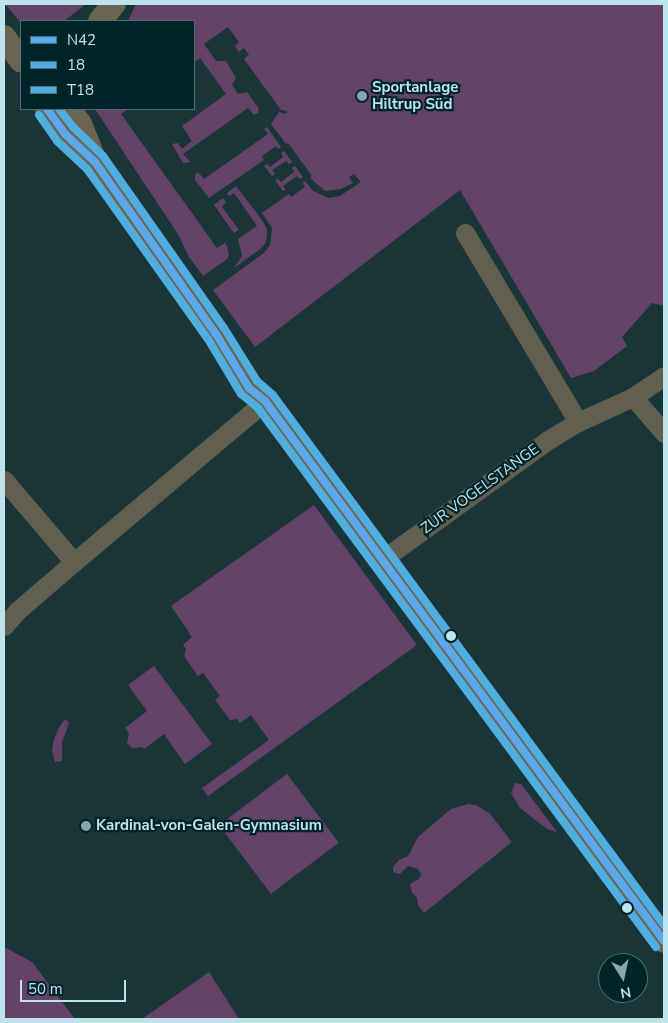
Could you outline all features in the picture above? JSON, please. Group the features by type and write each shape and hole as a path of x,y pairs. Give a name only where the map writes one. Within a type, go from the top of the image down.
{"main road":[{"path":"101,20 114,4"},
{"path":"4,37 20,59"},
{"path":"48,110 65,134 95,162 216,334 260,382 265,401 664,942"},
{"path":"70,110 80,124 95,162"}],"street":[{"path":"465,233 578,422"},
{"name":"ZUR VOGELSTANGE","path":"383,559 499,474 578,422 633,397 664,376"},
{"path":"633,397 664,433"},
{"path":"4,626 17,611 265,401"},
{"path":"4,480 74,562"}],"shaded area":[{"path":"5,4 86,4 65,20 20,20 20,22"},
{"path":"136,4 664,4 664,306 652,303 622,337 627,346 594,371 571,378 460,190 255,347 213,290 264,253 270,245 272,228 262,213 289,194 291,197 305,187 303,183 305,181 313,191 329,198 340,196 361,182 354,174 349,177 353,183 341,189 325,191 310,178 312,176 288,143 286,144 271,124 279,112 286,114 287,111 281,110 244,59 249,55 244,48 239,52 235,46 239,42 228,27 204,44 216,61 226,61 236,78 232,85 238,94 247,92 259,109 258,113 254,115 248,108 183,154 190,162 183,163 172,144 178,143 182,149 192,141 182,126 226,94 200,58 195,61 195,20 128,20"},
{"path":"96,110 127,110 121,114 217,248 225,243 229,255 227,259 203,276 189,257 178,234"},
{"path":"267,127 281,147 278,149 276,146 262,156 264,160 209,198 195,180 195,175 198,172 204,179 268,134 264,129"},
{"path":"284,151 292,162 289,164 286,161 272,170 275,174 272,176 264,166 267,164 270,167 283,157 281,153"},
{"path":"295,166 303,177 300,179 297,176 283,186 286,190 283,191 275,180 278,179 281,182 294,172 292,168"},
{"path":"236,186 262,220 267,229 267,237 265,244 259,250 234,268 242,256 238,239 257,226 234,193 229,196 227,193"},
{"path":"223,198 226,202 222,207 239,230 234,233 214,205"},
{"path":"314,505 417,645 208,796 202,788 269,740 251,715 240,723 237,719 230,720 215,700 220,696 203,673 198,676 184,656 186,649 183,645 192,637 171,606"},
{"path":"154,666 212,744 185,764 164,734 144,749 142,747 132,748 127,743 129,733 125,728 147,711 128,685"},
{"path":"65,719 69,723 62,742 62,761 55,762 52,750 54,740 58,729"},
{"path":"287,774 339,843 271,894 219,825"},
{"path":"515,783 521,784 557,832 547,829 520,808 511,793"},
{"path":"468,804 476,805 490,814 512,842 424,913 418,905 417,898 412,893 410,884 419,879 421,874 418,869 408,866 400,874 393,872 393,867 399,860 408,856 418,837 451,809"},
{"path":"4,947 32,962 75,1019 4,1019"},
{"path":"209,972 239,1019 142,1019"}],"transit line":[{"name":"N42","path":"48,110 65,134 95,162 216,334 249,388 265,401 664,941"},
{"name":"T18","path":"60,110 73,127 103,156 224,328 257,381 273,395 664,925"},
{"name":"18","path":"39,115 57,141 87,169 208,339 241,394 258,408 656,947"}],"place":[{"name":"Sportanlage Hiltrup Süd","path":"362,96"},
{"name":"Kardinal-von-Galen-Gymnasium","path":"86,826"}]}
